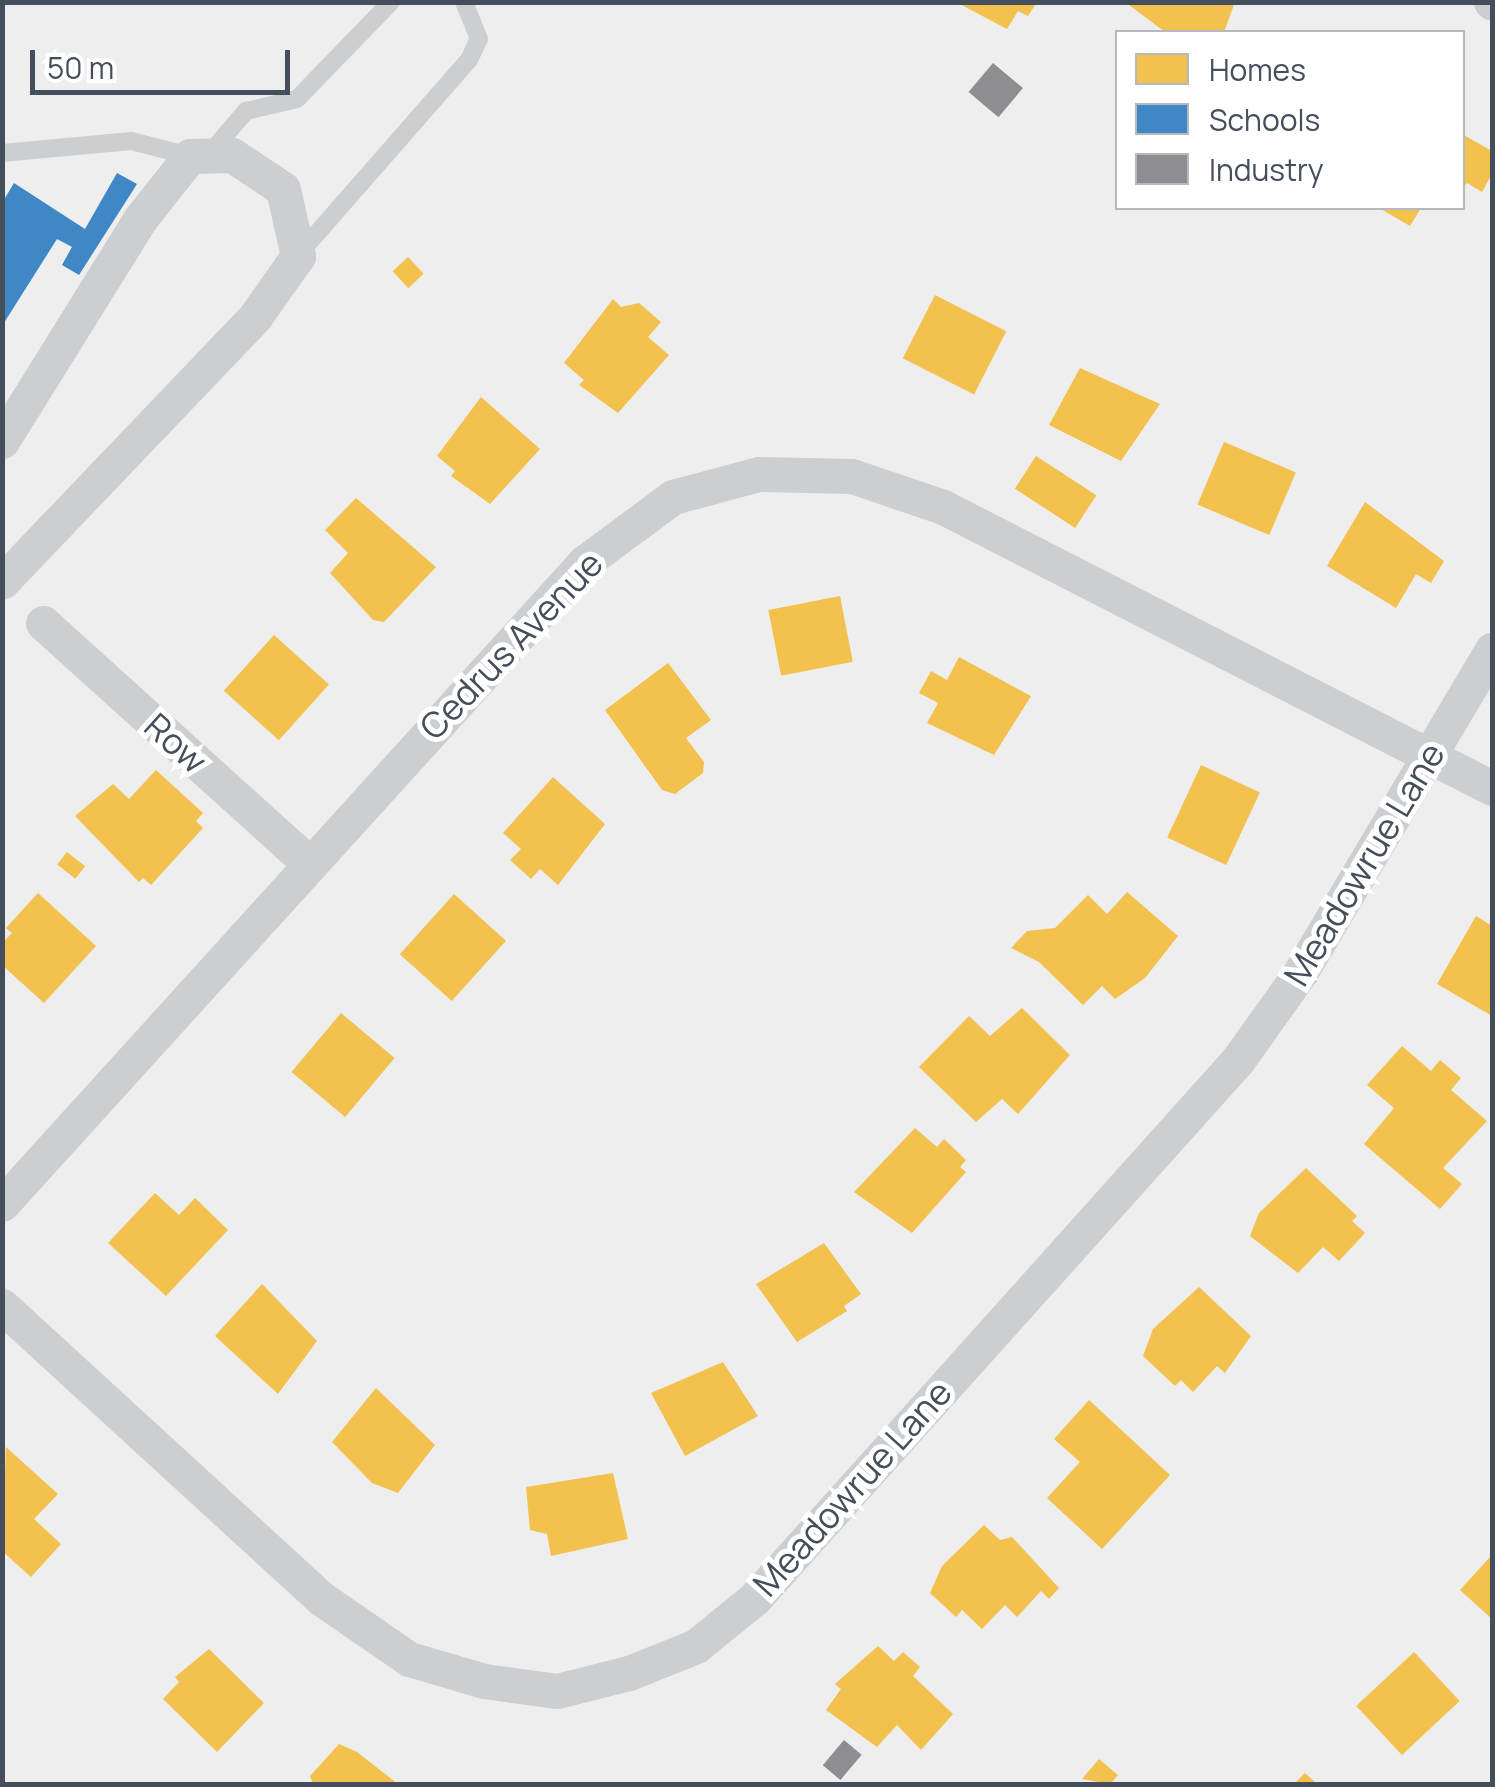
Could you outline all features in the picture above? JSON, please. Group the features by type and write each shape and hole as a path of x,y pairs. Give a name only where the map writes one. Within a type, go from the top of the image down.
{"street":[{"path":"2,441 141,218 199,156 232,155 283,189 298,256 255,317 2,582"},
{"name":"Cedrus Avenue","path":"2,1204 585,562 673,496 759,474 852,476 943,507 1492,788"},
{"name":"Row","path":"43,623 309,863"},
{"name":"Meadowrue Lane","path":"2,1306 322,1598 409,1659 484,1681 557,1691 629,1673 696,1646 755,1598 1238,1060 1300,972 1492,650"}],"lane":[{"path":"2,154 131,142 199,156 246,111 297,98 391,2"},
{"path":"298,256 470,60 479,39 464,2"}],"building: Homes":[{"path":"956,2 1037,2 1028,16 1018,11 1007,29"},
{"path":"1125,2 1235,2 1225,30 1162,30"},
{"path":"1465,136 1492,151 1492,174 1482,192 1467,183 1465,186"},
{"path":"1382,210 1420,210 1410,226"},
{"path":"408,257 424,274 408,288 393,271"},
{"path":"935,295 1006,331 974,395 903,358"},
{"path":"613,299 621,307 639,303 661,322 648,337 669,355 618,413 579,385 584,380 564,363"},
{"path":"1080,368 1160,404 1121,461 1049,425"},
{"path":"481,397 540,449 490,504 451,476 455,471 437,456"},
{"path":"1224,442 1296,472 1269,535 1197,505"},
{"path":"1036,456 1096,495 1075,528 1015,489"},
{"path":"356,498 436,567 384,622 373,620 330,573 348,553 325,530"},
{"path":"1365,502 1444,561 1431,583 1416,574 1396,608 1327,566"},
{"path":"840,596 853,662 781,676 768,610"},
{"path":"274,635 329,685 279,740 224,691"},
{"path":"959,657 1031,696 994,755 927,723 938,703 919,693 931,671 947,680"},
{"path":"668,663 711,720 686,738 704,762 703,773 675,794 662,790 605,710"},
{"path":"1201,765 1260,792 1226,865 1167,838"},
{"path":"156,770 203,813 196,821 203,828 151,885 143,878 139,882 75,816 113,784 129,799"},
{"path":"553,777 605,824 558,885 540,869 531,879 510,860 521,849 503,833"},
{"path":"67,852 85,866 75,879 57,865"},
{"path":"1127,892 1178,936 1145,978 1115,999 1102,986 1083,1005 1039,962 1011,948 1027,931 1055,928 1088,895 1107,914"},
{"path":"38,893 96,946 44,1003 2,965 2,943 12,933 6,928"},
{"path":"454,894 506,941 452,1001 400,954"},
{"path":"1476,916 1492,926 1492,1016 1437,984"},
{"path":"1022,1008 1070,1055 1018,1114 1002,1099 976,1122 919,1067 969,1016 990,1036"},
{"path":"341,1013 395,1058 345,1117 292,1072"},
{"path":"1402,1046 1431,1071 1440,1060 1461,1078 1451,1090 1487,1121 1443,1168 1462,1184 1440,1209 1364,1144 1394,1108 1367,1085"},
{"path":"915,1128 937,1147 944,1139 966,1160 960,1167 966,1172 912,1233 854,1192"},
{"path":"1306,1168 1357,1216 1352,1221 1365,1233 1339,1261 1323,1247 1298,1273 1250,1236 1259,1213"},
{"path":"155,1193 179,1215 195,1198 228,1230 166,1296 108,1243"},
{"path":"824,1243 861,1294 844,1306 847,1311 797,1342 756,1284"},
{"path":"262,1284 317,1341 278,1394 215,1336"},
{"path":"1199,1287 1251,1336 1225,1373 1217,1366 1193,1392 1181,1380 1175,1386 1143,1356 1153,1329"},
{"path":"723,1362 758,1416 685,1456 651,1393"},
{"path":"376,1388 435,1445 398,1493 372,1483 332,1442"},
{"path":"1089,1400 1170,1475 1102,1549 1047,1498 1080,1462 1054,1439"},
{"path":"6,1447 58,1494 34,1519 61,1544 31,1577 2,1551"},
{"path":"613,1473 628,1539 551,1556 547,1534 530,1530 526,1487"},
{"path":"984,1525 1000,1540 1012,1537 1059,1588 1049,1599 1041,1591 1017,1617 1005,1605 982,1629 962,1610 956,1617 930,1593 942,1566"},
{"path":"1492,1559 1492,1619 1460,1590"},
{"path":"878,1646 894,1661 903,1652 920,1667 913,1676 953,1714 921,1750 897,1725 877,1747 826,1710 841,1689 835,1684"},
{"path":"209,1649 264,1703 217,1752 163,1699 179,1682 175,1677"},
{"path":"1414,1652 1460,1701 1402,1755 1356,1706"},
{"path":"339,1744 357,1752 398,1784 313,1784 310,1776"},
{"path":"1099,1759 1118,1775 1110,1784 1082,1779"},
{"path":"1305,1773 1317,1784 1294,1784"}],"building: Schools":[{"path":"117,173 137,184 79,275 62,265 72,247 57,239 2,326 2,203 14,183 85,229"}],"building: Industry":[{"path":"993,63 1023,88 998,117 969,92"},
{"path":"844,1740 862,1755 840,1780 823,1765"}]}
